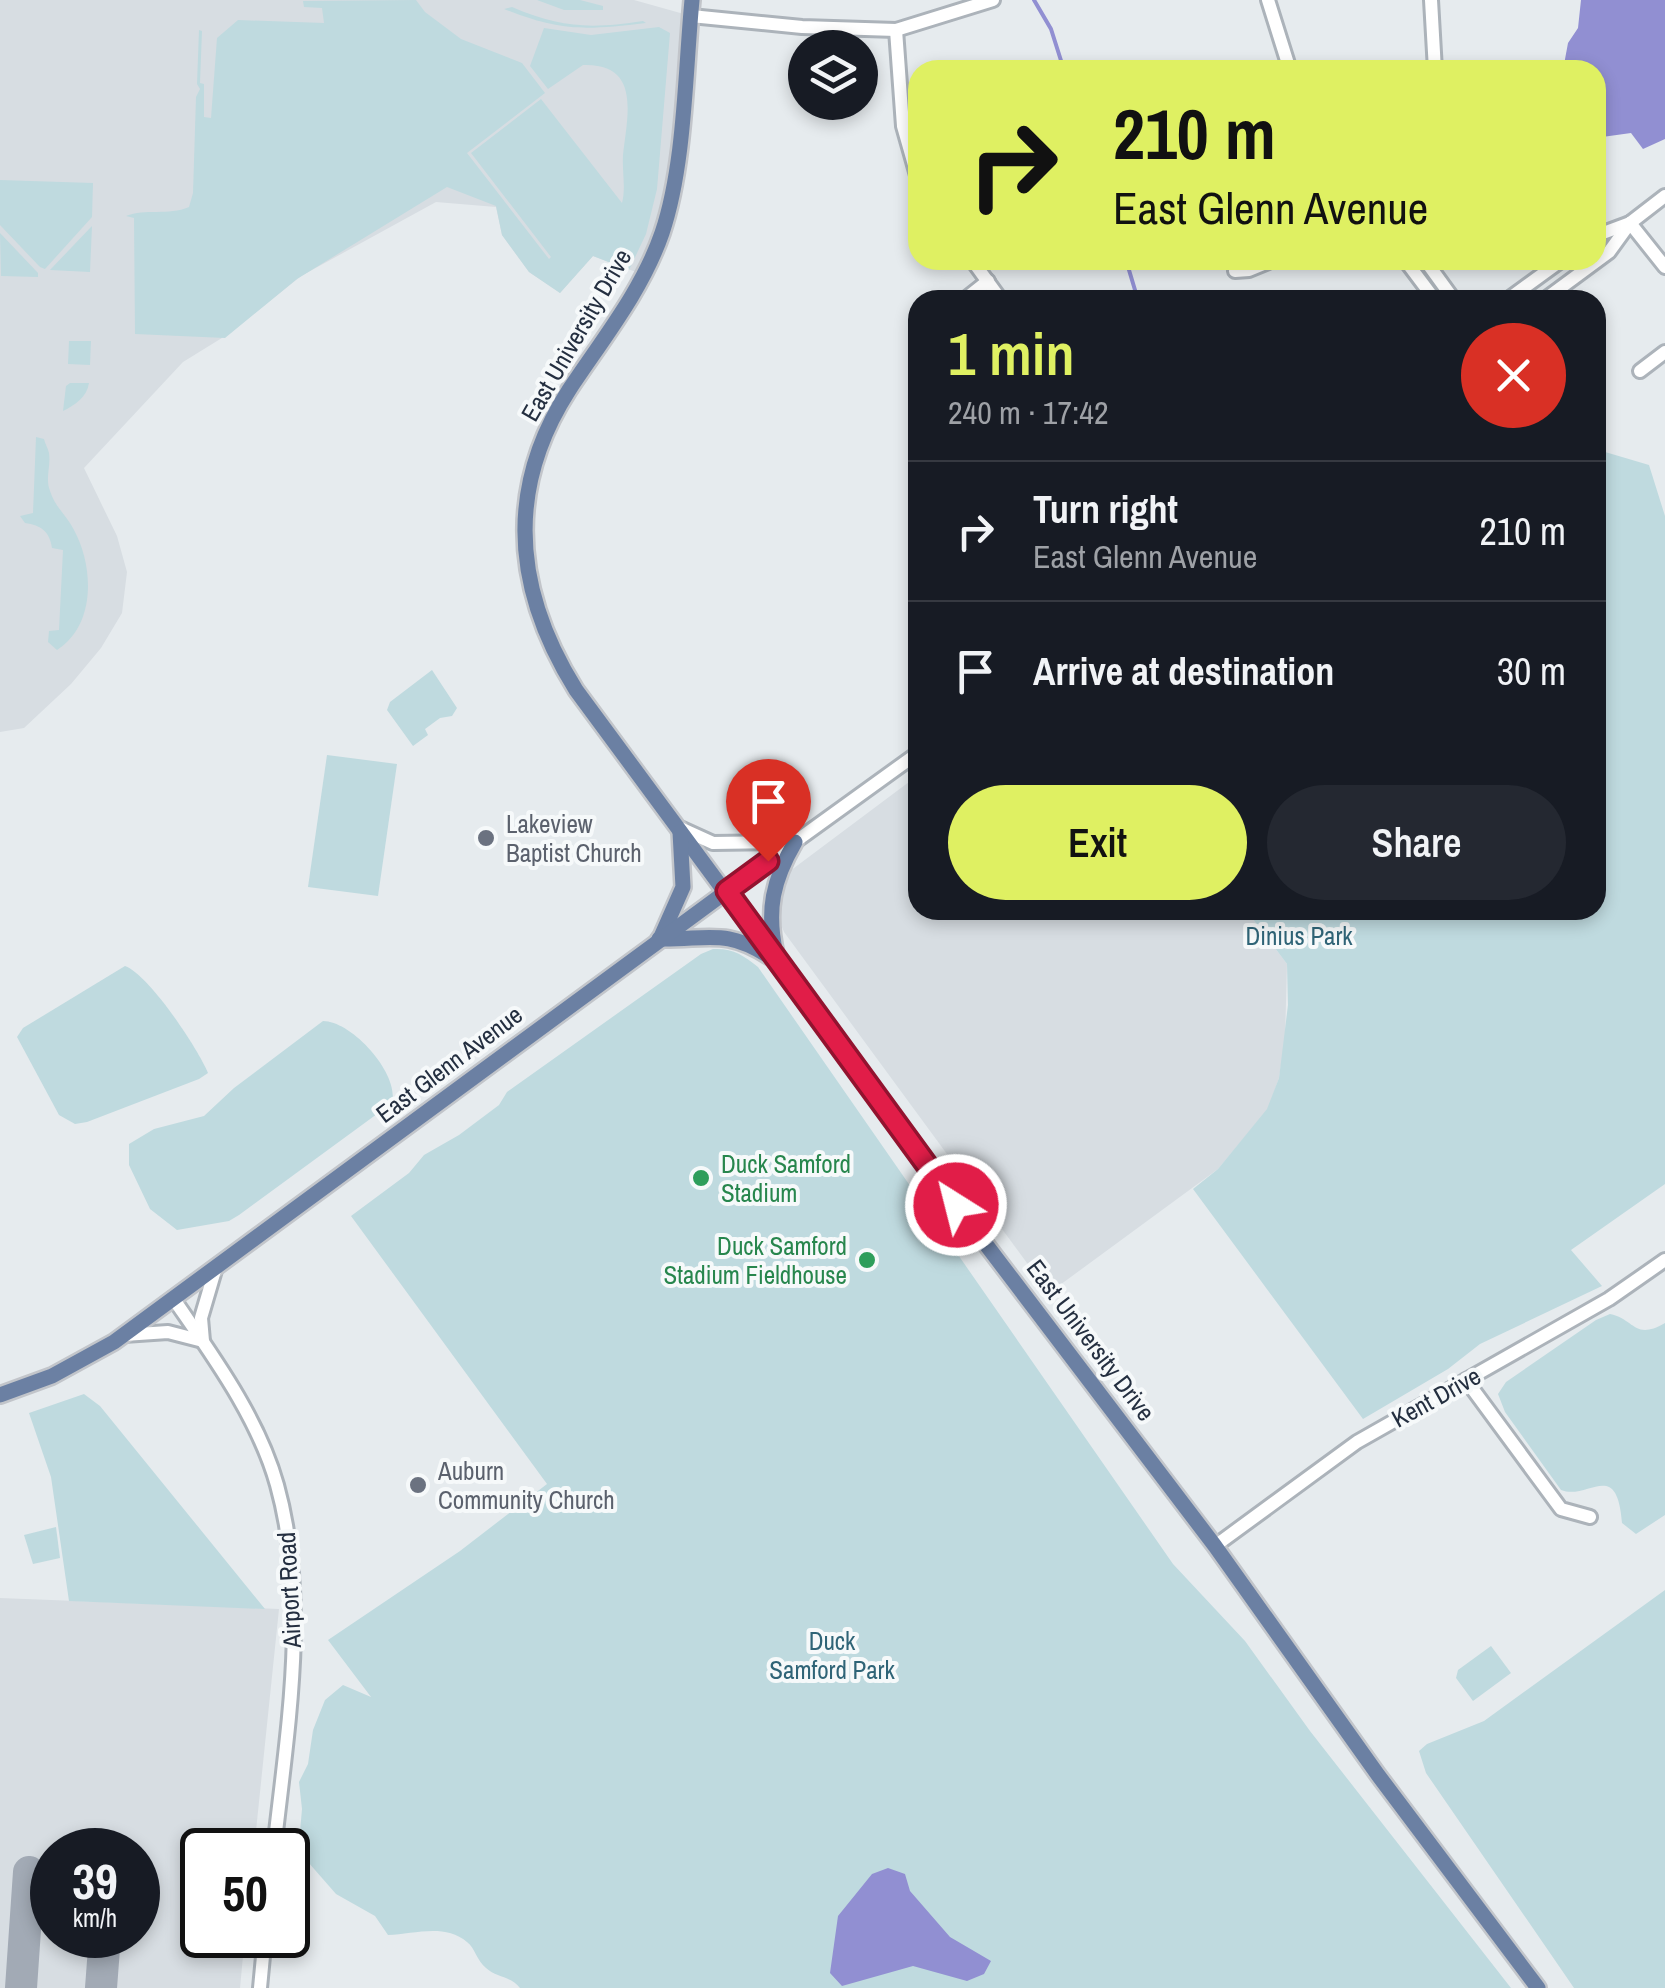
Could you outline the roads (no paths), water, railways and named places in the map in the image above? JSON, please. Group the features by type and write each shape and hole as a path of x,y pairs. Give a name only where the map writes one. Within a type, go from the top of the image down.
{"main road":[{"name":"East University Drive","path":"691,8 674,178 661,235 644,275 566,396 541,447 529,487 524,543 535,604 553,653 576,690 1538,1988"},
{"path":"680,828 683,888 659,940 744,940 778,962"},
{"path":"778,962 770,926 770,900 776,877 795,842"},
{"name":"East Glenn Avenue","path":"0,1395 52,1376 123,1336 727,891"}],"street":[{"path":"691,8 802,28 896,30 992,0"},
{"path":"1268,0 1287,60"},
{"path":"1432,0 1435,60"},
{"path":"896,30 908,154"},
{"path":"1606,232 1630,222 1665,196"},
{"path":"1630,222 1665,267"},
{"path":"1606,254 1630,222"},
{"path":"979,270 994,290"},
{"path":"1235,270 1249,270"},
{"path":"1521,290 1548,270"},
{"path":"1558,290 1585,270"},
{"path":"977,290 988,282"},
{"path":"1640,370 1665,352"},
{"name":"East Glenn Avenue","path":"727,891 908,761"},
{"path":"680,828 713,843 795,842"},
{"name":"Kent Drive","path":"1214,1546 1357,1442 1609,1299 1665,1260"},
{"path":"123,1336 168,1332 203,1341 201,1318 216,1267"},
{"name":"Airport Road","path":"174,1298 261,1442 277,1483 289,1539 293,1582 292,1684 276,1828"},
{"path":"1466,1380 1561,1509 1590,1518"},
{"path":"260,1988 263,1958"}],"waterway":[{"path":"1034,0 1051,29 1061,60"},
{"path":"1129,270 1135,290"}],"place":[{"name":"Lakeview Baptist Church","path":"486,838"},
{"name":"Duck Samford Stadium","path":"701,1178"},
{"name":"Duck Samford Stadium Fieldhouse","path":"867,1260"},
{"name":"Auburn Community Church","path":"418,1485"}],"park label":[{"name":"Dinius Park","path":"1299,936"},
{"name":"Duck Samford Park","path":"832,1656"}]}
